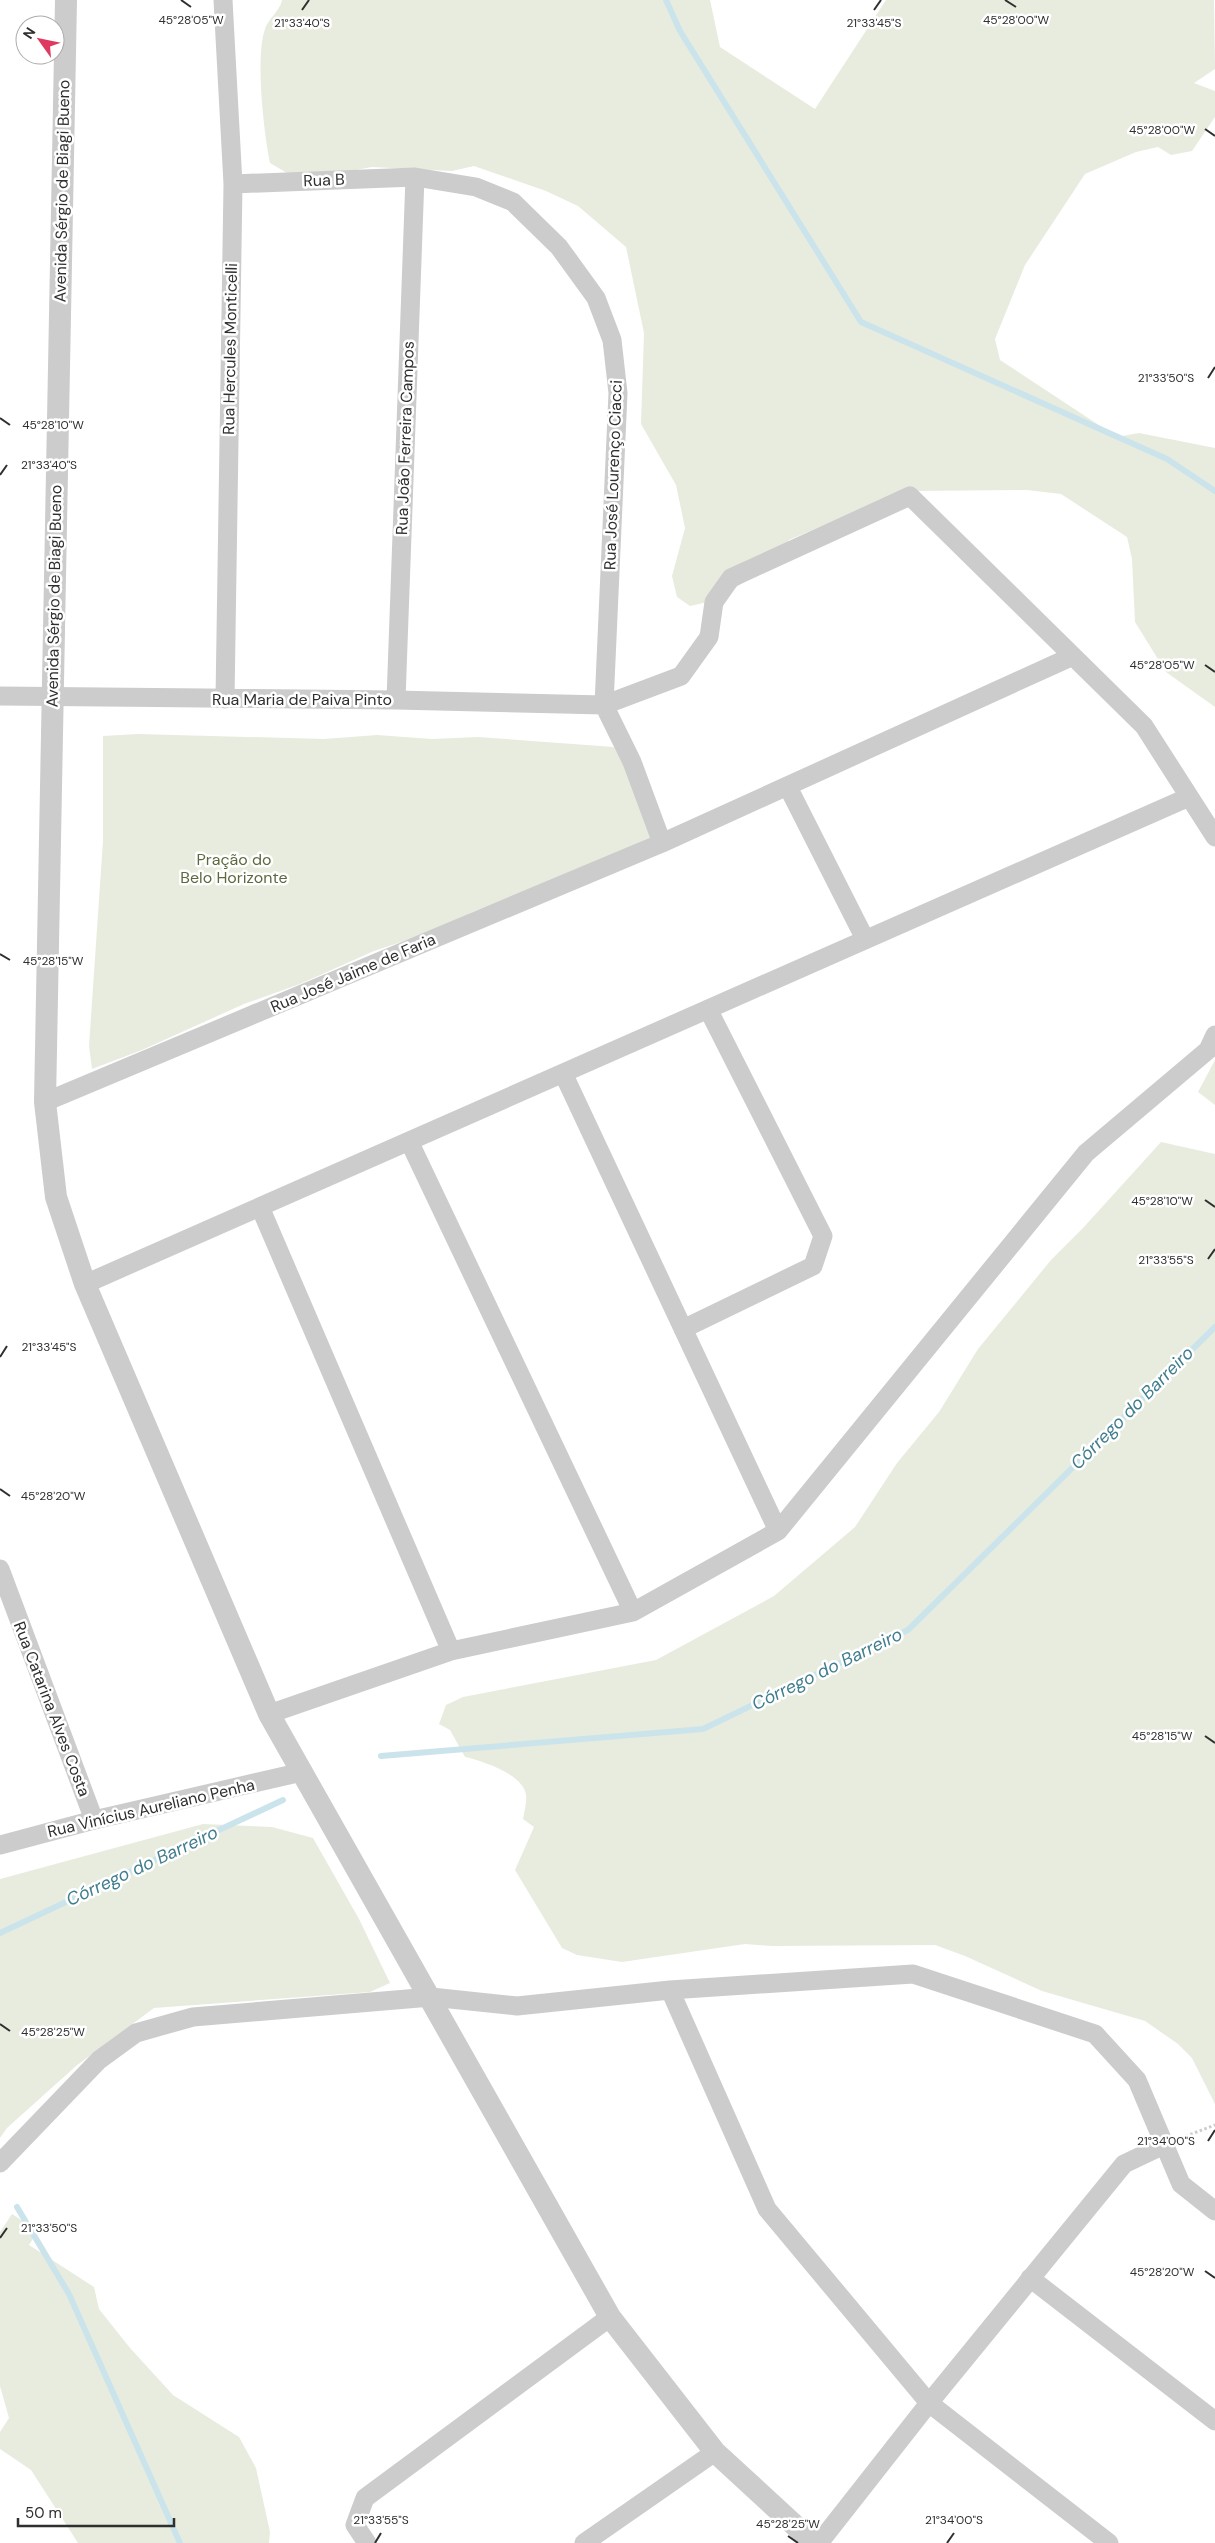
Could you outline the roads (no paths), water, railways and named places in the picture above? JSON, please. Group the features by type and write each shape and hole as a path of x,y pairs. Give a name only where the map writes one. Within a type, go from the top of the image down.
{"street":[{"name":"Avenida Sérgio de Biagi Bueno","path":"66,0 45,1102 56,1197 85,1284 269,1714 431,1997 610,2317 715,2452 814,2543"},
{"name":"Rua Hercules Monticelli","path":"223,0 233,184 225,699"},
{"name":"Rua B","path":"233,184 415,177"},
{"name":"Rua João Ferreira Campos","path":"396,700 415,177"},
{"name":"Rua José Lourenço Ciacci","path":"415,177 476,187 513,202 559,247 596,298 612,340 618,393 604,705 632,762 662,844"},
{"path":"604,705 681,676 709,637 714,602 732,578 910,496 1144,726 1215,837"},
{"name":"Rua José Jaime de Faria","path":"45,1102 662,844 1073,656"},
{"name":"Rua Maria de Paiva Pinto","path":"0,696 396,700 604,705"},
{"path":"788,787 865,939"},
{"path":"85,1284 1189,797"},
{"path":"683,1329 813,1266 824,1236 708,1009"},
{"path":"269,1714 451,1651 633,1612 778,1531 1086,1153 1208,1050 1215,1035"},
{"path":"563,1073 778,1531"},
{"path":"409,1141 633,1612"},
{"path":"260,1207 451,1651"},
{"name":"Rua Catarina Alves Costa","path":"0,1569 94,1820"},
{"name":"Rua Vinícius Aureliano Penha","path":"0,1845 94,1820 302,1772"},
{"path":"0,2163 99,2060 136,2033 193,2016 431,1997 516,2006 670,1990 913,1974 1095,2034 1137,2080 1181,2184 1215,2211"},
{"path":"670,1990 767,2209 929,2403 1109,2543"},
{"path":"819,2543 929,2403 1124,2164 1164,2145"},
{"path":"1030,2278 1215,2421"},
{"path":"367,2543 355,2525 365,2498 610,2317"},
{"path":"584,2543 715,2452"}],"waterway":[{"path":"666,0 680,31 861,322 1167,459 1215,491"},
{"name":"Córrego do Barreiro","path":"381,1756 703,1729 908,1630 1215,1327"},
{"name":"Córrego do Barreiro","path":"0,1933 283,1800"},
{"path":"17,2207 69,2294 180,2543"}],"park label":[{"name":"Pração do Belo Horizonte","path":"234,868"}]}
